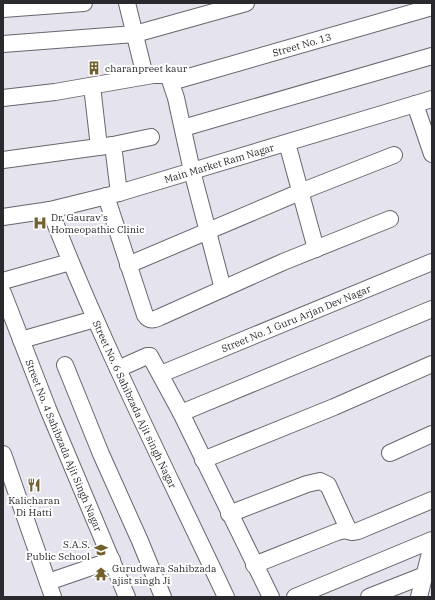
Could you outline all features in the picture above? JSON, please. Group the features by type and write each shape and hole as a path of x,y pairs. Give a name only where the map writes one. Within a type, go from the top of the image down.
{"street":[{"path":"3,9 32,5 84,3"},
{"path":"127,3 145,76"},
{"path":"3,44 135,34 246,3"},
{"name":"Street No. 13","path":"171,82 432,6"},
{"path":"183,128 432,56"},
{"path":"3,98 56,92 145,76 164,75 169,77 223,289"},
{"path":"92,86 113,144 113,194 128,265 145,315 148,318 151,319 160,317 283,262 390,219"},
{"name":"Main Market Ram Nagar","path":"3,218 50,210 113,194 432,99"},
{"path":"415,104 432,154"},
{"path":"3,160 151,137"},
{"path":"287,143 316,249"},
{"path":"128,265 300,192 394,155"},
{"name":"Street No. 6 Sahibzada Ajit singh Nagar","path":"50,210 70,262 95,319 226,597"},
{"path":"3,281 70,262"},
{"name":"Street No. 1 Guru Arjan Dev Nagar","path":"161,374 432,262"},
{"name":"Street No. 4 Sahibzada Ajit Singh Nagar","path":"3,293 48,409 127,597"},
{"path":"181,413 432,308"},
{"path":"21,340 95,319"},
{"path":"118,369 149,356 161,374 181,413 229,514 271,597"},
{"path":"203,460 334,407 432,364"},
{"path":"65,365 101,454 163,597"},
{"path":"390,453 432,434"},
{"path":"3,454 53,597"},
{"path":"229,514 307,484 320,481 328,484 349,531"},
{"path":"254,565 330,534 346,530 354,532 362,530 432,500"},
{"path":"295,597 432,540"},
{"path":"419,597 432,545"},
{"path":"48,582 112,560"},
{"path":"369,597 425,575"}],"place":[{"name":"charanpreet kaur","path":"94,68"},
{"name":"Dr. Gaurav's Homeopathic Clinic","path":"40,223"},
{"name":"Kalicharan Di Hatti","path":"34,485"},
{"name":"S.A.S. Public School","path":"101,550"},
{"name":"Gurudwara Sahibzada ajist singh Ji","path":"101,574"}]}
